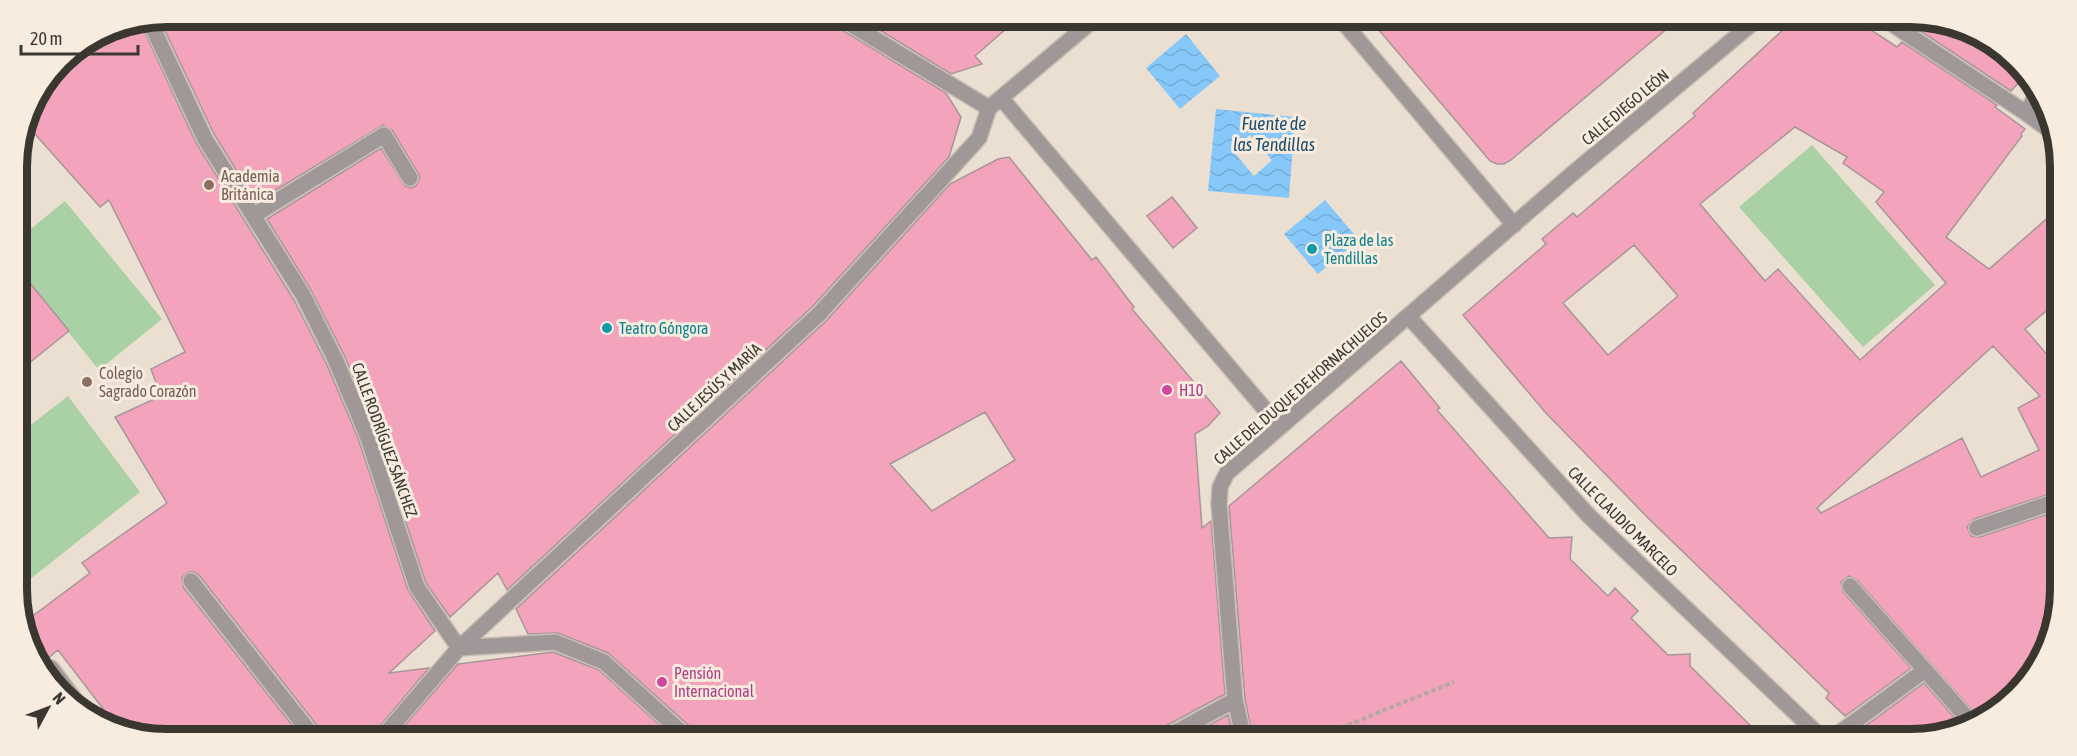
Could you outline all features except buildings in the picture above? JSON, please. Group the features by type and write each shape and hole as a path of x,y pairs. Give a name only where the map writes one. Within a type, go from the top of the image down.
{"street":[{"path":"857,27 995,103 1280,427"},
{"path":"995,103 1085,27"},
{"path":"1347,27 1514,225 1409,317"},
{"name":"CALLE DIEGO LEÓN","path":"1514,225 1748,27"},
{"path":"1897,27 2043,125"},
{"name":"CALLE RODRÍGUEZ SÁNCHEZ","path":"153,28 205,139 303,295 336,361 367,435 417,587 459,648"},
{"path":"2026,113 2033,101"},
{"name":"CALLE JESÚS Y MARÍA","path":"390,729 459,648 819,314 979,138 995,103"},
{"path":"254,214 384,135 410,178"},
{"name":"CALLE DEL DUQUE DE HORNACHUELOS","path":"1242,729 1235,700 1219,504 1220,488 1227,473 1409,317"},
{"name":"CALLE CLAUDIO MARCELO","path":"1409,317 1590,516 1813,729"},
{"path":"1977,528 2050,503"},
{"path":"191,581 306,729"},
{"path":"1850,586 1966,717"},
{"path":"459,648 555,642 604,662 678,729"},
{"path":"1844,729 1924,670"},
{"path":"1181,729 1235,700"}],"path":[{"path":"1338,729 1454,682"}],"green space":[{"path":"1812,145 1935,285 1863,347 1739,207"},
{"path":"65,201 162,319 99,370 27,281 27,232"},
{"path":"68,396 140,492 27,582 27,428"}],"water":[{"path":"1186,34 1220,76 1180,109 1146,68"},
{"name":"Fuente de las Tendillas","path":"1216,109 1295,117 1289,198 1208,191","holes":["1250,135 1272,160 1254,176 1232,150"]},
{"path":"1325,200 1359,240 1318,274 1284,234"}],"place":[{"name":"Academia Británica","path":"209,185"},
{"name":"Plaza de las Tendillas","path":"1312,249"},
{"name":"Teatro Góngora","path":"607,328"},
{"name":"Colegio Sagrado Corazón","path":"87,382"},
{"name":"H10","path":"1167,390"},
{"name":"Pensión Internacional","path":"662,682"}]}
